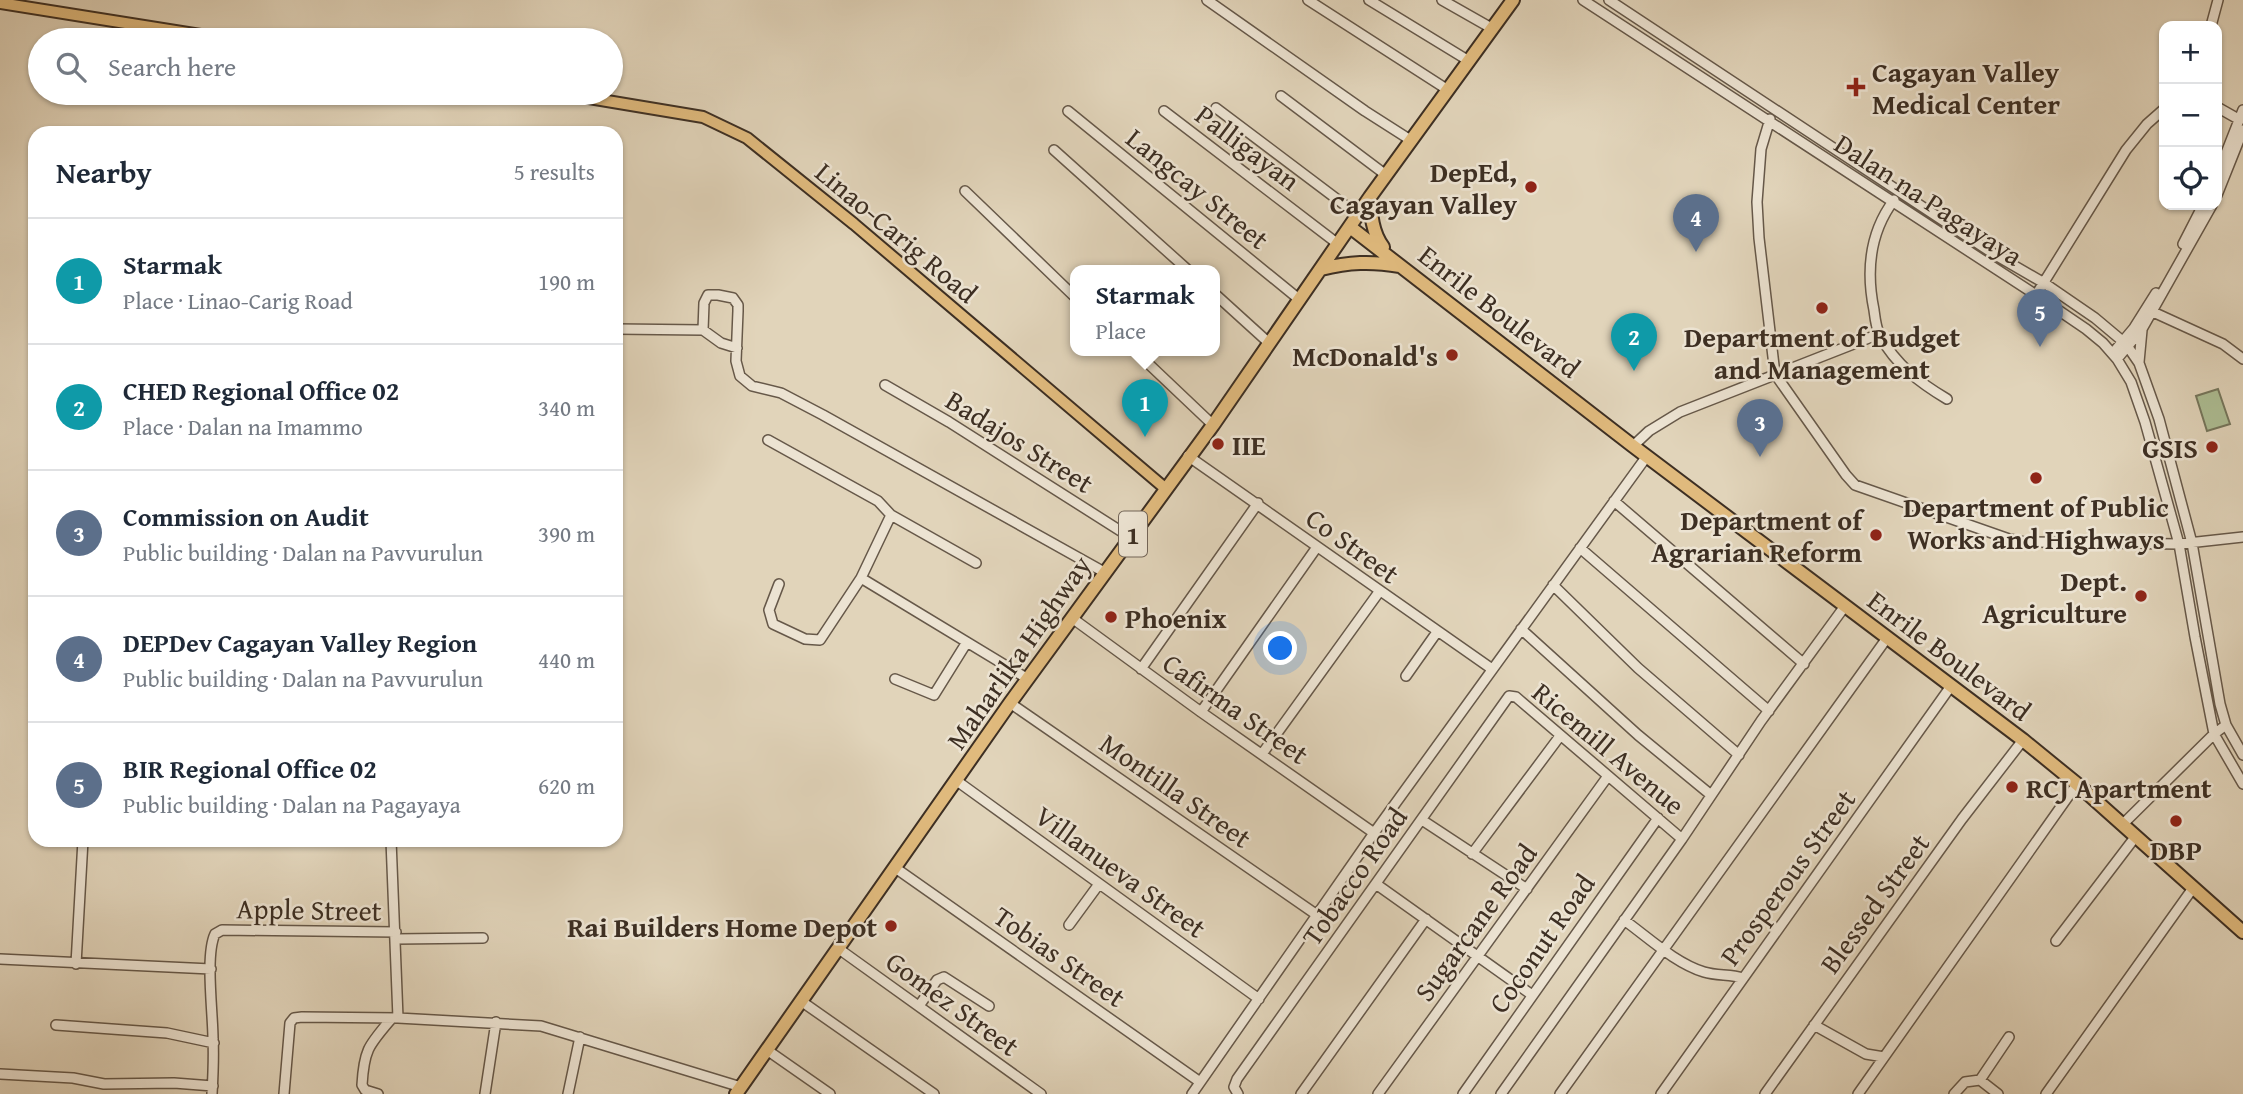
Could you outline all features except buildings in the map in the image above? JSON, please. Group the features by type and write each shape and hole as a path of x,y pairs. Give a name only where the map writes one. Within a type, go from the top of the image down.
{"highway":[{"name":"Maharlika Highway","path":"738,1090 1010,703 1213,425 1370,197 1513,0"},
{"path":"1370,197 1375,235 1392,258"},
{"name":"Enrile Boulevard","path":"1350,227 1633,446 2023,740 2123,824 2243,932"},
{"path":"1321,269 1354,262 1377,262 1403,267"}],"main road":[{"path":"0,3 157,28"},
{"name":"Linao-Carig Road","path":"623,104 703,117 747,138 854,224 1166,489"}],"street":[{"path":"1207,0 1412,141"},
{"path":"1308,0 1448,90"},
{"path":"1369,0 1469,61"},
{"path":"1441,0 1493,29"},
{"name":"Dalan na Pagayaya","path":"1583,0 1768,123 2036,295 2086,329 2115,356 2131,382 2145,422 2179,544 2214,734 2243,784"},
{"name":"Dalan na Pagayaya","path":"1609,0 1994,254 2044,283 2114,332 2126,344 2139,363 2159,419 2192,543 2220,704 2227,725 2243,755"},
{"path":"2212,21 2218,0"},
{"path":"1281,96 1387,175"},
{"path":"1216,108 1358,215"},
{"path":"2222,109 2241,115 2222,163"},
{"path":"1776,110 1768,123 1761,149 1757,202 1775,374 1855,485 2016,540 2179,544 2243,537"},
{"name":"Langcay Street","path":"1068,111 1300,300"},
{"name":"Palligayan","path":"1164,111 1338,244"},
{"path":"2036,295 2126,150 2159,113"},
{"path":"2222,182 2243,130"},
{"path":"1054,150 1182,265"},
{"path":"965,191 1070,292"},
{"path":"1901,192 1892,202 1875,237 1870,256 1869,276 1879,334 1906,371 1947,399"},
{"path":"2139,363 2138,328 2200,210"},
{"path":"2115,356 2152,312 2208,210"},
{"path":"703,330 704,303 708,295 733,298 738,305 738,371 749,385 781,393 811,408 1104,572"},
{"path":"1220,299 1269,343"},
{"path":"2152,312 2223,344 2243,359"},
{"path":"2114,332 2138,328"},
{"path":"623,329 703,330 721,342 737,348"},
{"path":"1633,446 1649,431 1680,412 1879,334"},
{"path":"1140,356 1213,425"},
{"name":"Badajos Street","path":"884,384 1130,537"},
{"path":"768,440 878,501 891,515 976,563"},
{"name":"Co Street","path":"1188,456 1492,669"},
{"path":"1192,1094 1374,833 1647,456"},
{"path":"1614,501 1804,664"},
{"path":"1141,669 1258,503"},
{"path":"779,584 769,610 773,624 805,639 816,641 823,636 861,578 891,515"},
{"path":"1201,712 1317,547"},
{"path":"1580,548 1769,711"},
{"path":"861,578 1028,679"},
{"path":"1553,585 1638,668 1738,755"},
{"path":"1262,754 1379,592"},
{"path":"1501,1094 1845,606"},
{"name":"Cafirma Street","path":"1072,618 1374,833"},
{"path":"1521,629 1638,735 1712,795"},
{"path":"1406,676 1437,632"},
{"path":"1560,1094 1887,638"},
{"path":"895,679 928,695 934,695 967,642"},
{"name":"Prosperous Street","path":"1661,1094 1951,686"},
{"name":"Ricemill Avenue","path":"1506,698 1510,695 1516,697 1682,839"},
{"name":"Tobacco Road","path":"1238,1094 1234,1090 1237,1079 1506,698"},
{"name":"Montilla Street","path":"1010,703 1317,915"},
{"path":"2123,824 2214,734 2227,725"},
{"path":"1472,854 1560,736"},
{"name":"Blessed Street","path":"1765,1094 1954,830 2023,740"},
{"name":"Sugarcane Road","path":"1378,1094 1608,776"},
{"name":"Villanueva Street","path":"957,781 1259,999"},
{"path":"1858,1094 2077,784"},
{"name":"Coconut Road","path":"1463,1094 1658,818"},
{"path":"1422,820 1527,889"},
{"path":"2056,941 2136,836"},
{"path":"76,964 83,847"},
{"path":"378,1094 365,1090 362,1085 364,1058 370,1044 395,1018 396,936 391,847"},
{"name":"Tobias Street","path":"894,867 1200,1082"},
{"path":"1069,925 1099,884"},
{"path":"1376,884 1532,995"},
{"path":"2046,1094 2193,888"},
{"path":"1301,1094 1426,919"},
{"path":"1624,920 1692,968 1706,973 1743,978"},
{"name":"Apple Street","path":"213,1090 212,939 222,930 483,938"},
{"name":"Gomez Street","path":"839,949 1041,1094"},
{"path":"0,959 211,969"},
{"path":"919,1006 937,980 944,977 989,1006"},
{"path":"800,1002 934,1094"},
{"path":"284,1094 290,1023 294,1018 395,1018 541,1026 738,1090"},
{"path":"485,1094 496,1022"},
{"path":"1814,1025 1866,1054 1884,1057"},
{"path":"56,1026 167,1033 214,1043"},
{"path":"568,1094 580,1037"},
{"path":"1980,1080 2009,1037"},
{"path":"767,1050 830,1094"},
{"path":"0,1074 73,1078 104,1084 159,1083 213,1090"},
{"path":"1954,1094 1965,1082 1980,1080 1998,1094"}],"green space":[{"path":"2218,389 2230,424 2207,431 2196,396"}],"place":[{"name":"Cagayan Valley Medical Center","path":"1856,87"},
{"name":"DepEd, Cagayan Valley","path":"1531,187"},
{"name":"DEPDev Cagayan Valley Region","path":"1696,252"},
{"name":"Department of Budget and Management","path":"1822,308"},
{"name":"BIR Regional Office 02","path":"2040,347"},
{"name":"McDonald's","path":"1452,355"},
{"name":"CHED Regional Office 02","path":"1634,371"},
{"name":"Starmak","path":"1145,437"},
{"name":"IIE","path":"1218,444"},
{"name":"GSIS","path":"2212,447"},
{"name":"Commission on Audit","path":"1760,457"},
{"name":"Department of Public Works and Highways","path":"2036,478"},
{"name":"Department of Agrarian Reform","path":"1876,535"},
{"name":"Dept. Agriculture","path":"2141,596"},
{"name":"Phoenix","path":"1111,617"},
{"name":"RCJ Apartment","path":"2012,787"},
{"name":"DBP","path":"2176,821"},
{"name":"Rai Builders Home Depot","path":"891,926"}]}
